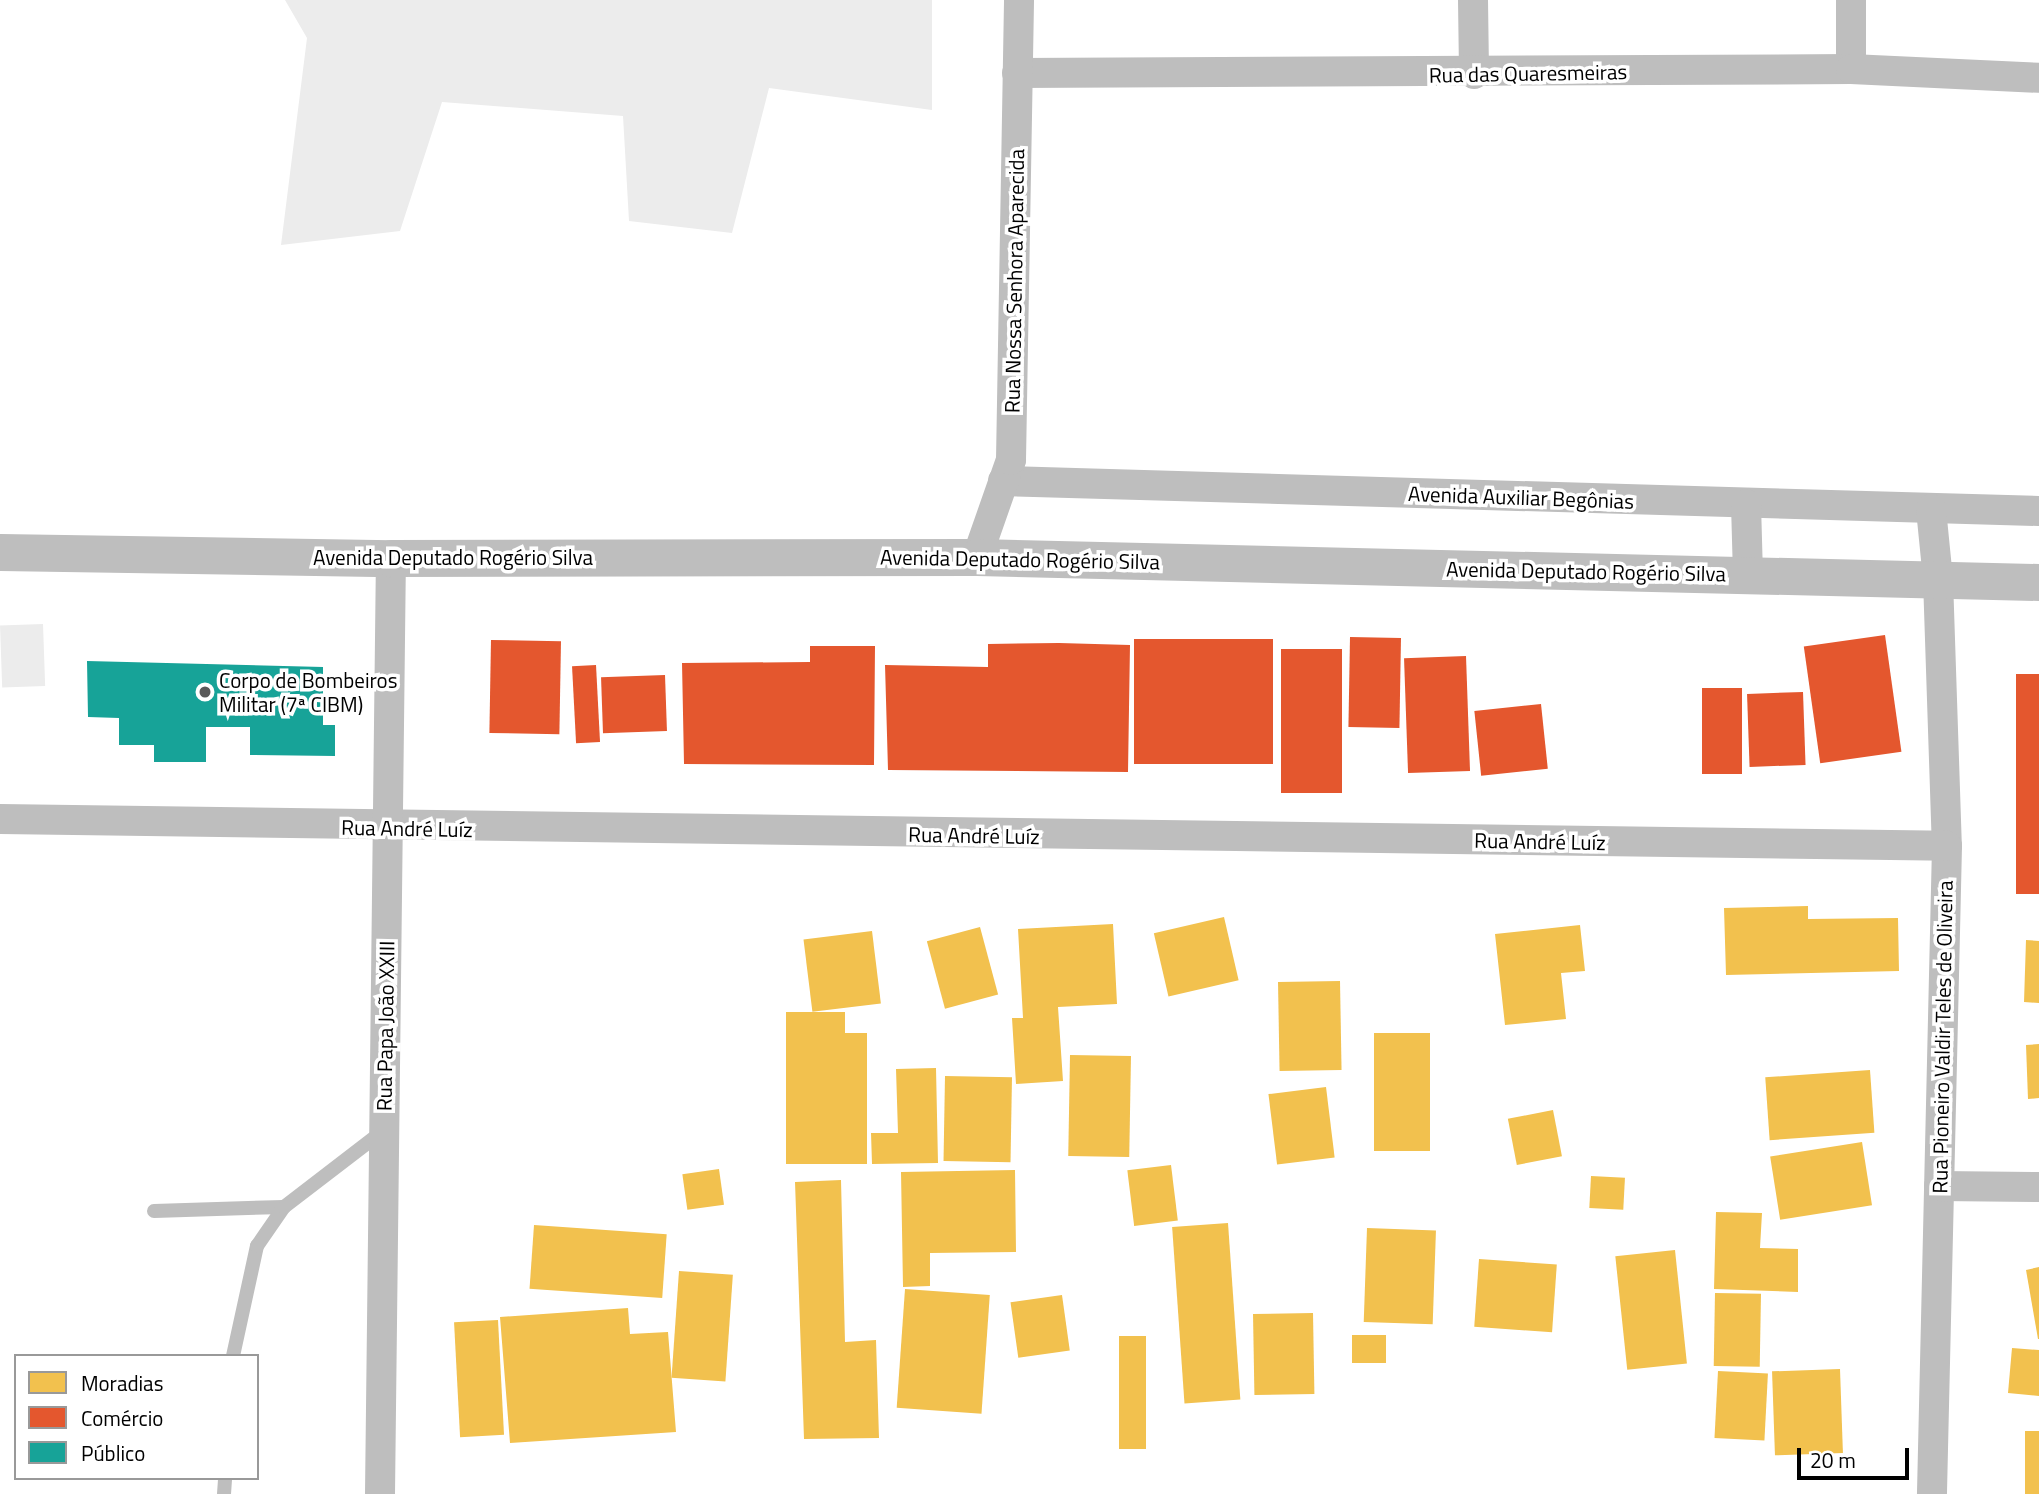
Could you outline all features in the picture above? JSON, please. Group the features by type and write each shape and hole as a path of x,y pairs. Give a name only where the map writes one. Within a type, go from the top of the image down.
{"street":[{"name":"Rua Nossa Senhora Aparecida","path":"977,557 1010,460 1018,0"},
{"path":"1473,0 1474,74"},
{"path":"1851,0 1852,69"},
{"name":"Rua das Quaresmeiras","path":"1017,73 1474,74 1852,69 2039,78"},
{"name":"Avenida Auxiliar Begônias","path":"1003,481 2039,511"},
{"path":"1746,504 1748,575"},
{"name":"Rua Pioneiro Valdir Teles de Oliveira","path":"1931,509 1938,579 1947,846 1932,1494"},
{"name":"Avenida Deputado Rogério Silva","path":"0,552 391,558 977,557 2039,582"},
{"name":"Rua Papa João XXIII","path":"380,1494 391,558"},
{"name":"Rua André Luíz","path":"0,819 388,828 1947,846"},
{"path":"1939,1186 2039,1187"}],"lane":[{"path":"233,1354 257,1246 284,1207 384,1130"},
{"path":"154,1211 284,1207"}],"shaded area":[{"path":"285,0 932,0 932,110 769,88 732,233 629,221 623,116 442,102 400,231 281,245 307,38"},
{"path":"43,624 45,686 2,687 0,626"}],"building: Moradias":[{"path":"1808,906 1808,919 1898,918 1899,971 1726,975 1724,908"},
{"path":"1224,917 1239,980 1168,997 1154,933"},
{"path":"1113,924 1117,1004 1058,1007 1063,1081 1016,1084 1012,1018 1023,1018 1018,929"},
{"path":"1580,925 1585,971 1561,973 1566,1019 1505,1025 1495,934"},
{"path":"980,927 998,995 945,1009 927,941"},
{"path":"872,931 881,1003 812,1012 804,939"},
{"path":"2026,940 2039,941 2039,1003 2024,1002"},
{"path":"1340,981 1342,1070 1280,1071 1278,982"},
{"path":"786,1012 845,1012 845,1033 867,1033 867,1164 786,1164"},
{"path":"1374,1033 1430,1033 1430,1151 1374,1151"},
{"path":"2039,1044 2039,1098 2028,1099 2026,1045"},
{"path":"1070,1055 1131,1056 1129,1157 1068,1156"},
{"path":"936,1068 938,1163 872,1164 871,1133 898,1133 896,1069"},
{"path":"1870,1070 1874,1133 1770,1140 1765,1077"},
{"path":"945,1076 1012,1077 1011,1162 944,1161"},
{"path":"1326,1087 1335,1157 1277,1165 1268,1094"},
{"path":"1553,1110 1562,1156 1517,1165 1508,1119"},
{"path":"1862,1142 1872,1205 1780,1220 1770,1157"},
{"path":"1171,1165 1178,1221 1134,1226 1127,1170"},
{"path":"719,1169 724,1205 687,1210 682,1174"},
{"path":"1015,1170 1016,1252 930,1253 930,1286 903,1287 901,1172"},
{"path":"1591,1176 1625,1178 1623,1210 1589,1208"},
{"path":"841,1180 845,1342 876,1340 879,1438 804,1439 795,1182"},
{"path":"1716,1212 1762,1213 1760,1248 1798,1249 1798,1292 1714,1289"},
{"path":"1228,1223 1240,1400 1184,1403 1172,1227"},
{"path":"534,1225 667,1234 662,1298 530,1289"},
{"path":"1367,1228 1436,1230 1433,1324 1364,1322"},
{"path":"1675,1250 1687,1363 1627,1370 1615,1256"},
{"path":"1479,1259 1557,1264 1552,1332 1474,1327"},
{"path":"2039,1267 2039,1339 2038,1339 2026,1270"},
{"path":"679,1271 733,1275 725,1382 672,1378"},
{"path":"905,1289 990,1295 981,1414 897,1408"},
{"path":"1715,1293 1761,1294 1760,1367 1714,1366"},
{"path":"1062,1295 1070,1350 1018,1358 1011,1302"},
{"path":"628,1308 630,1334 668,1332 676,1432 510,1443 500,1317"},
{"path":"1313,1313 1314,1394 1254,1395 1253,1314"},
{"path":"498,1320 504,1435 460,1437 454,1322"},
{"path":"1352,1335 1386,1335 1386,1363 1352,1363"},
{"path":"1119,1336 1146,1336 1146,1449 1119,1449"},
{"path":"2012,1348 2039,1350 2039,1396 2008,1393"},
{"path":"1840,1369 1843,1453 1775,1455 1772,1371"},
{"path":"1718,1371 1768,1374 1764,1441 1714,1438"},
{"path":"2025,1431 2039,1431 2039,1494 2025,1494"}],"building: Comércio":[{"path":"1885,635 1901,752 1820,763 1804,646"},
{"path":"1350,637 1401,638 1399,728 1348,727"},
{"path":"1134,639 1273,639 1273,764 1134,764"},
{"path":"491,640 561,641 559,734 489,733"},
{"path":"988,644 1130,645 1128,772 888,770 885,665 988,667"},
{"path":"810,646 875,646 874,765 684,764 682,663 810,662"},
{"path":"1281,649 1342,649 1342,793 1281,793"},
{"path":"1466,656 1470,771 1408,773 1404,658"},
{"path":"596,665 600,742 576,743 572,666"},
{"path":"2016,674 2039,674 2039,894 2016,894"},
{"path":"665,675 667,731 603,733 601,677"},
{"path":"1702,688 1742,688 1742,774 1702,774"},
{"path":"1803,692 1806,765 1750,767 1747,694"},
{"path":"1541,704 1548,769 1481,776 1474,711"}],"building: Público":[{"name":"Corpo de Bombeiros Militar (7ª CIBM)","path":"87,661 323,667 323,725 335,725 335,756 250,755 250,727 206,727 206,762 154,762 154,745 119,745 119,718 88,717"}],"place":[{"name":"Corpo de Bombeiros Militar (7ª CIBM)","path":"205,692"}]}
